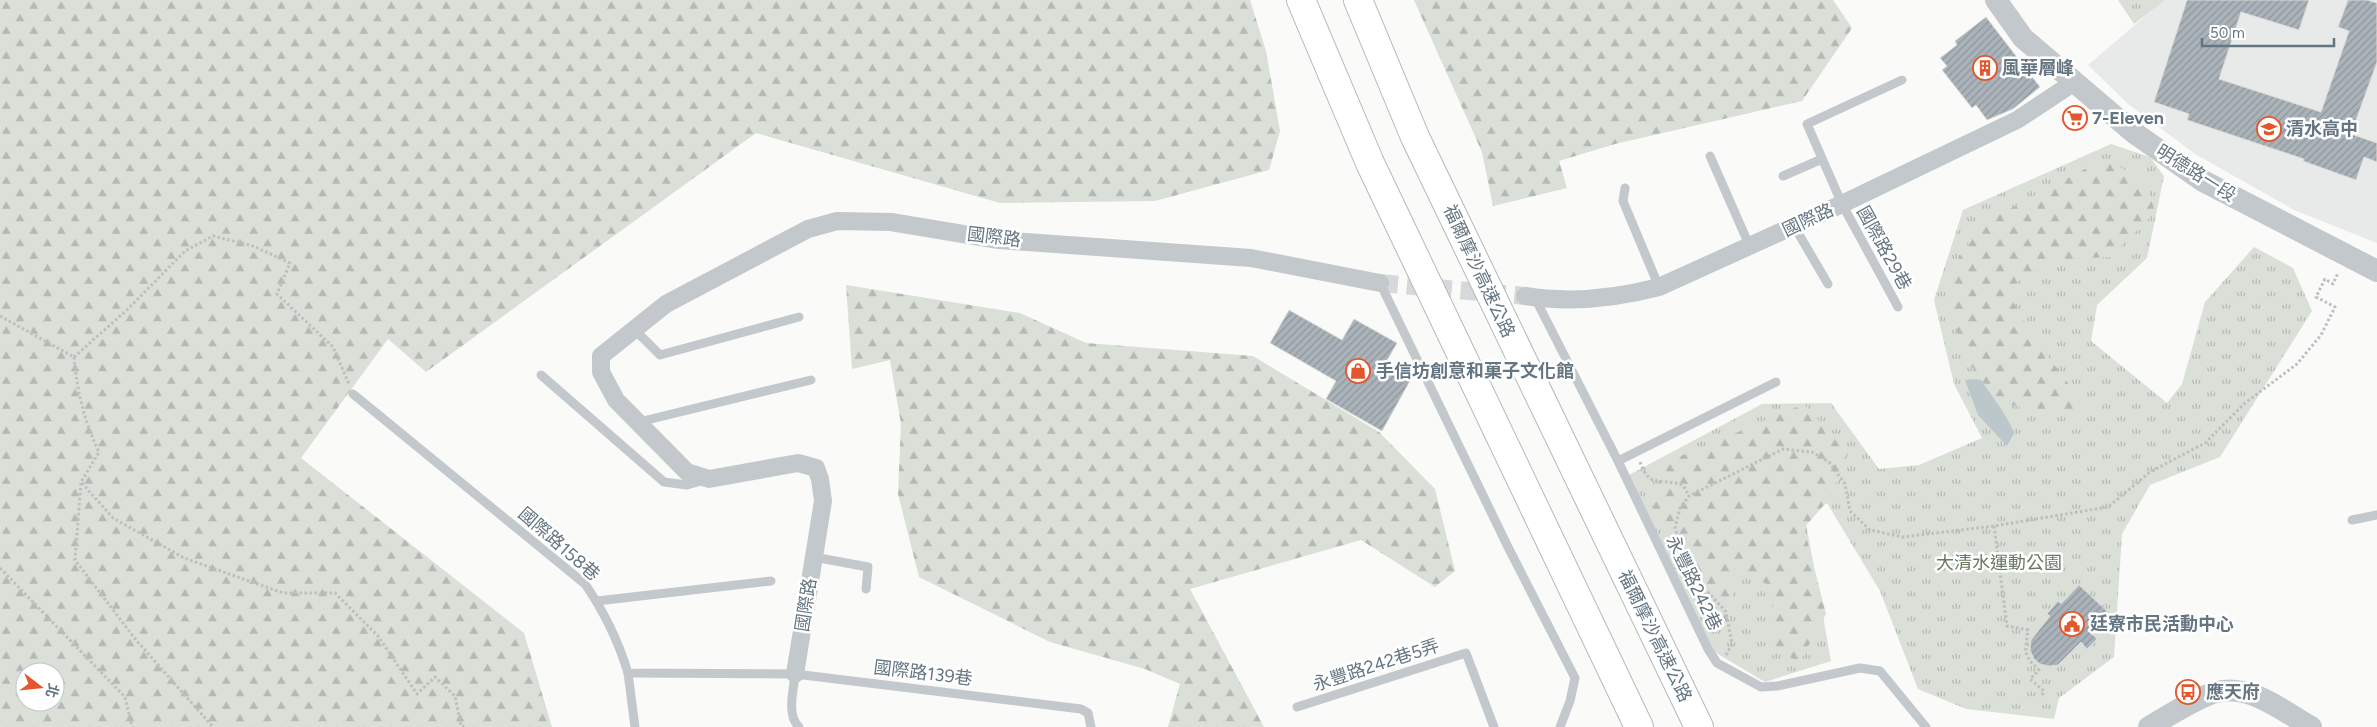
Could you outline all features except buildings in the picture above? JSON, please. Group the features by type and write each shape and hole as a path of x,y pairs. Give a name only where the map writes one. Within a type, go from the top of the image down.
{"highway":[{"path":"1301,0 1370,163 1639,727"},
{"name":"福爾摩沙高速公路","path":"1358,0 1415,137 1699,727"}],"street":[{"name":"明德路一段","path":"1996,0 2023,38 2073,83 2133,132 2203,181 2377,271"},
{"name":"國際路","path":"1530,297 1598,298 1634,294 1659,287 1750,247 2017,120 2073,83"},
{"name":"國際路","path":"795,674 823,501 820,479 816,468 798,463 709,479 687,472 616,400 601,372 601,356 666,304 808,229 837,221 891,222 998,240 1250,258 1380,283"},
{"path":"2148,727 2216,692 2237,690 2259,697 2311,727"}],"lane":[{"name":"國際路29巷","path":"1898,307 1842,204 1807,124 1902,80"},
{"path":"1710,156 1750,247"},
{"path":"1783,176 1822,159"},
{"path":"1625,188 1623,201 1659,287"},
{"path":"1794,226 1828,284"},
{"path":"1380,283 1508,547 1575,678 1570,701 1560,727"},
{"name":"永豐路242巷","path":"1530,297 1618,461 1717,663 1762,688 1860,668 1880,671 1925,727"},
{"path":"635,330 660,355 799,317"},
{"name":"國際路","path":"541,375 664,482 687,485 709,479"},
{"path":"639,422 811,380"},
{"path":"1618,461 1776,382"},
{"name":"國際路158巷","path":"353,394 586,584 618,640 628,673 635,727"},
{"path":"2352,520 2377,515"},
{"path":"814,558 868,567 866,589"},
{"path":"597,601 771,581"},
{"name":"永豐路242巷5弄","path":"1297,708 1466,653 1494,727"},
{"path":"628,673 795,674 792,714 794,722 799,727"},
{"name":"國際路139巷","path":"795,674 1081,709 1088,713 1090,727"}],"path":[{"path":"74,357 128,309 185,251 213,236 253,246 290,263 277,294 333,347 353,394"},
{"path":"1713,657 1727,655 1732,644 1726,612 1688,570 1675,528 1680,508 1689,496 1783,449 1812,452 1828,462 1845,484 1850,511 1870,530 1903,537 1994,526 2108,507 2150,472 2205,443 2245,403 2297,364 2321,335 2335,307 2316,297 2325,280 2333,284 2346,256"},
{"path":"0,316 74,357"},
{"path":"74,357 77,388 90,432 99,452 81,482 75,560 136,640 213,727"},
{"path":"1636,453 1646,477 1652,481 1670,481 1683,485 1689,496"},
{"path":"81,482 113,518 184,558 283,593 335,593 378,636 417,694 435,677 455,696 460,727 467,727"},
{"path":"1994,526 2007,626 2028,630 2024,651 2039,670 2030,679 2044,691 2041,697"},
{"path":"0,568 125,697 132,727"}],"shaded area":[{"name":"清水高中","path":"2164,0 2377,0 2377,243 2294,210 2195,154 2128,104 2088,65"},
{"path":"1965,380 1981,380 2011,426 2014,433 2007,446 1978,415"}],"green space":[{"path":"0,0 1250,0 1266,51 1280,131 1269,170 1155,201 1000,203 756,133 426,372 388,339 301,458 524,633 552,727 0,727"},
{"path":"1414,0 1833,0 1852,28 1802,101 1615,144 1559,161 1567,188 1493,206 1482,152"},
{"path":"2118,0 2164,0 2164,1 2134,24"},
{"name":"大清水運動公園","path":"2111,144 2150,157 2164,176 2147,258 2097,305 2091,341 2167,403 2182,384 2205,302 2254,247 2293,268 2312,311 2220,457 2150,485 2122,534 2114,657 2059,698 2054,719 1966,709 1918,689 1880,591 1827,503 1805,518 1831,661 1765,682 1713,651 1629,475 1762,404 1831,403 1879,469 1919,465 1982,438 1954,384 1934,300 1963,210"},
{"path":"2104,159 2146,181 2155,212 2110,257 2050,260 2006,290 2037,342 2089,411 2044,415 1994,399 1961,350 1946,277 1983,223"},
{"path":"846,285 1020,313 1086,343 1253,356 1379,432 1435,489 1455,571 1435,587 1361,540 1190,589 1264,727 1168,727 1180,684 1145,669 1050,642 919,577 898,494 901,424 890,360 852,369"},
{"path":"1804,404 1848,454 1830,498 1804,528 1826,614 1800,661 1770,651 1774,588 1735,568 1729,627 1649,500 1672,460"}],"tunnel":[{"path":"1380,283 1525,296"}],"place":[{"name":"風華層峰","path":"1985,68"},
{"name":"7-Eleven","path":"2075,118"},
{"name":"清水高中","path":"2269,129"},
{"name":"手信坊創意和菓子文化館","path":"1358,371"},
{"name":"廷寮市民活動中心","path":"2072,624"},
{"name":"應天府","path":"2188,692"}]}
